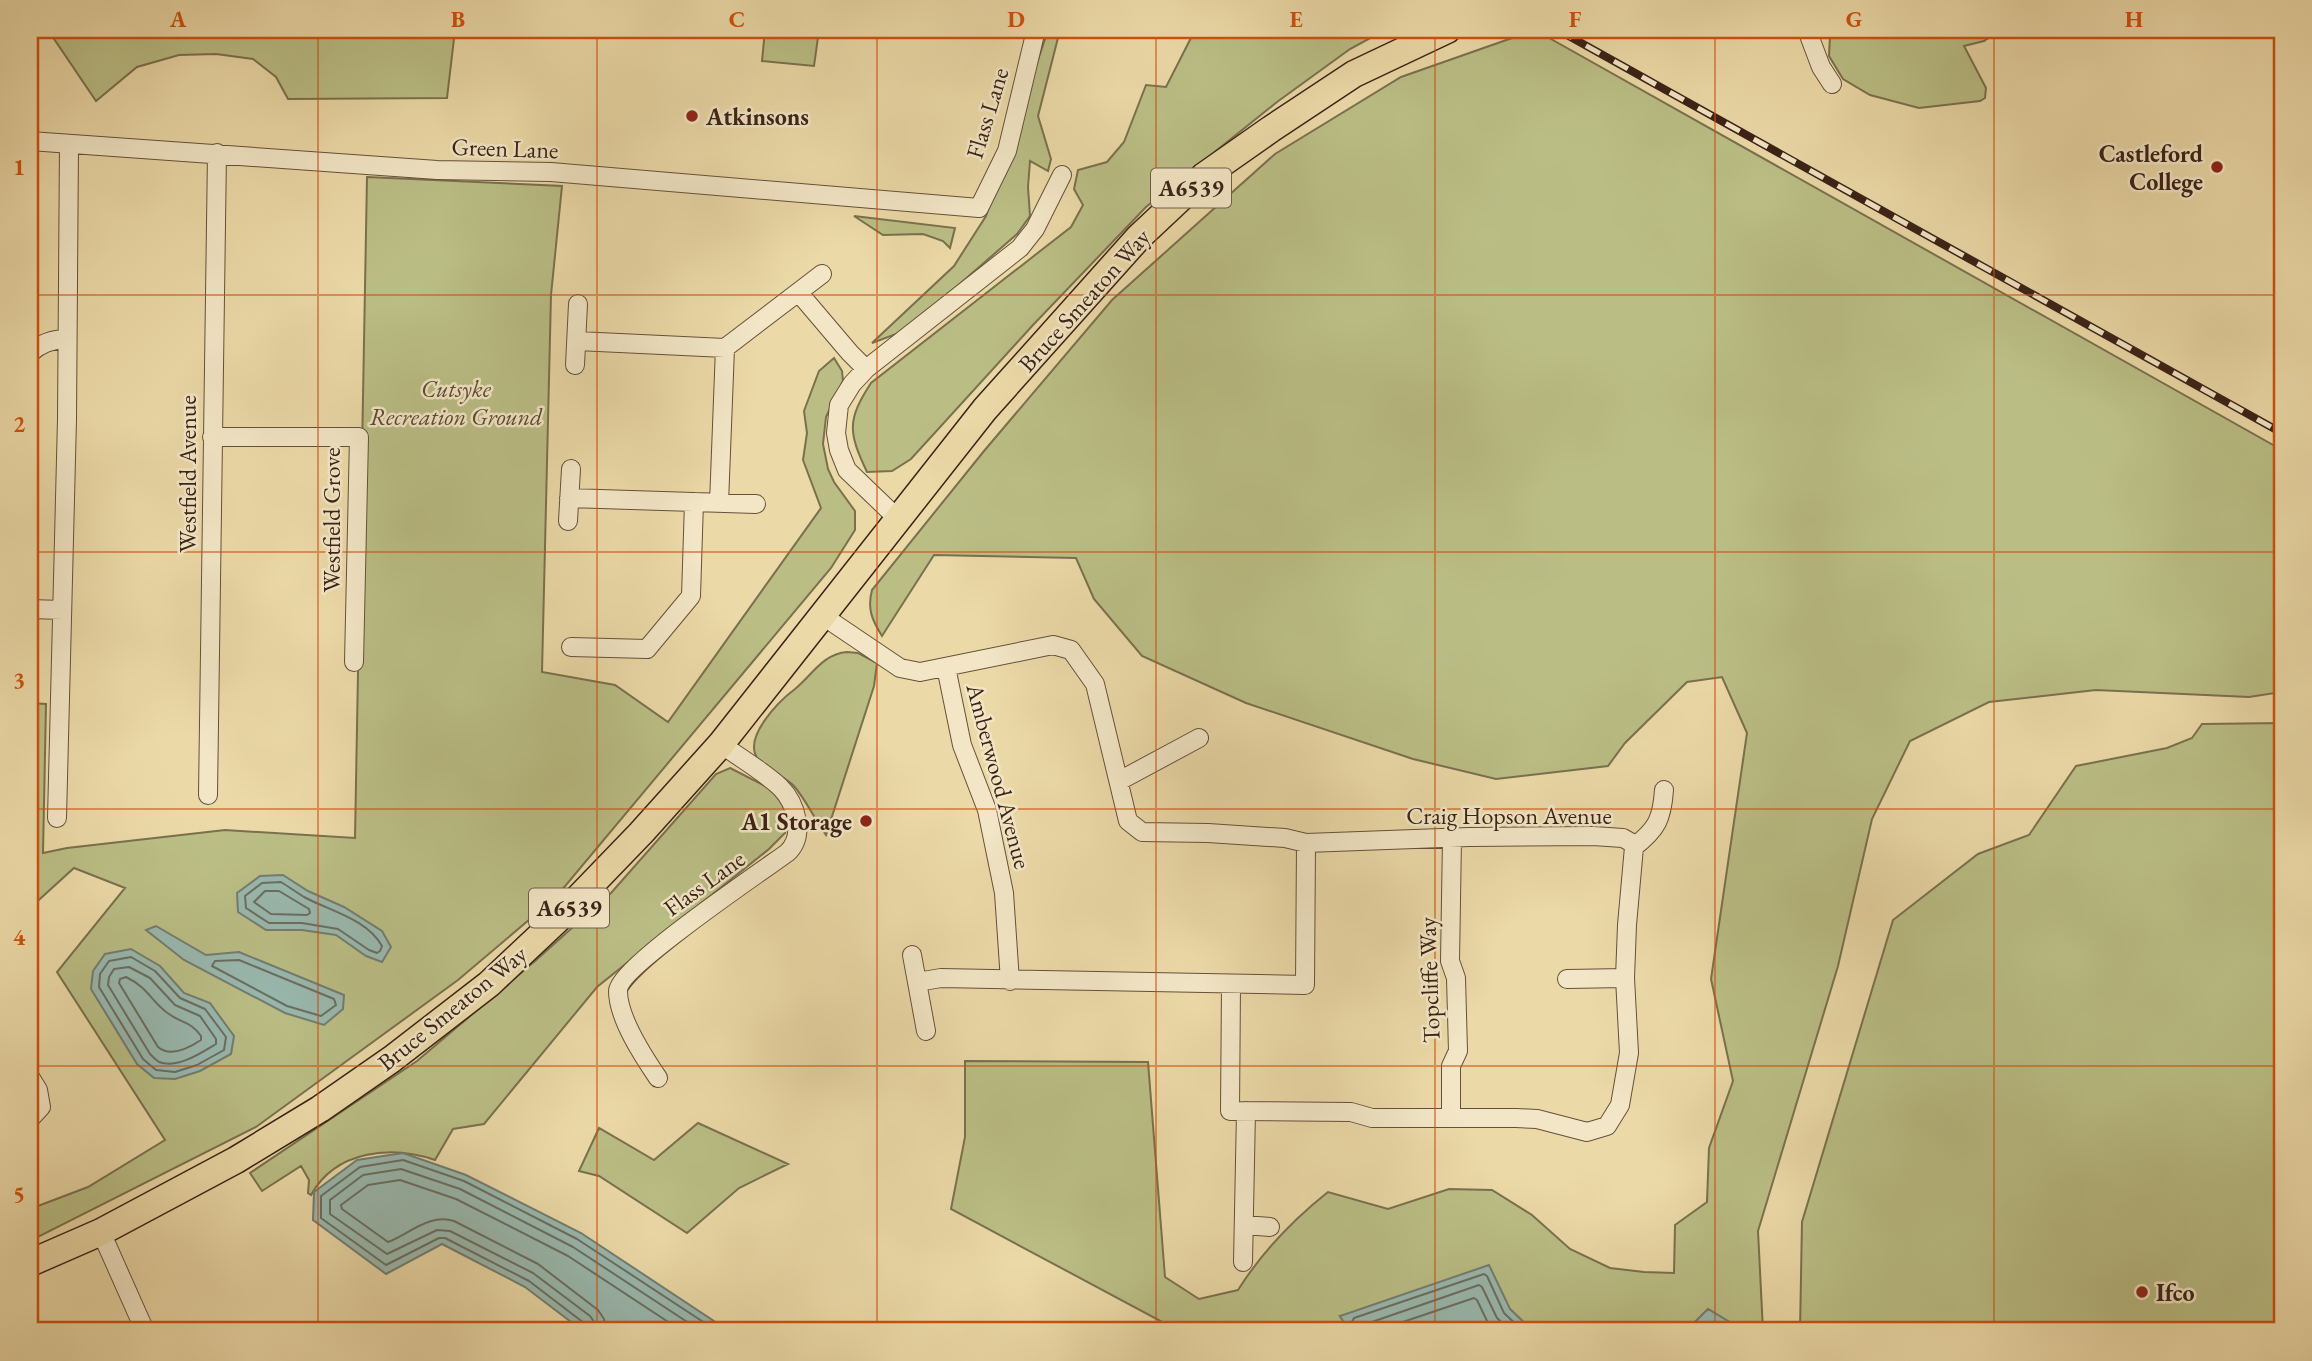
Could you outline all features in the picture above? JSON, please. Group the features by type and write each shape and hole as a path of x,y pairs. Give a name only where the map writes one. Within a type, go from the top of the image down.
{"main road":[{"name":"Bruce Smeaton Way","path":"30,1264 102,1232 236,1160 320,1109 392,1059 489,984 576,900 721,744 985,409 1139,237 1204,176 1354,74 1447,30"}],"street":[{"name":"Flass Lane","path":"979,208 1007,151 1036,30"},
{"path":"1807,30 1815,38 1821,67 1832,84"},
{"name":"Green Lane","path":"30,141 437,170 551,172 979,208"},
{"path":"57,818 69,144"},
{"name":"Westfield Avenue","path":"208,795 217,153"},
{"path":"897,519 847,470 836,433 839,405 852,384 866,369 1020,248 1035,229 1062,174"},
{"path":"577,341 725,348 822,274"},
{"path":"799,293 866,369"},
{"path":"575,365 578,304"},
{"path":"30,353 47,342 67,339"},
{"path":"719,503 725,348"},
{"name":"Westfield Grove","path":"212,437 359,437 354,662"},
{"path":"568,521 571,469"},
{"path":"569,498 755,504"},
{"path":"571,647 647,649 691,596 694,502"},
{"path":"30,609 62,610"},
{"name":"Craig Hopson Avenue","path":"823,616 900,668 920,672 1053,645 1070,650 1095,684 1128,821 1142,832 1285,838 1306,844 1593,836 1622,838 1632,843 1634,847 1625,978 1629,1053 1620,1105 1607,1126 1587,1132 1537,1119 1372,1118 1350,1112 1247,1111"},
{"name":"Amberwood Avenue","path":"946,667 962,745 987,810 1004,893 1002,980"},
{"path":"1119,781 1199,738"},
{"name":"Flass Lane","path":"658,1078 630,1034 618,991 620,983 645,958 787,853 796,841 798,828 795,812 781,788 721,744"},
{"path":"1634,847 1657,827 1664,790"},
{"name":"Topcliffe Way","path":"1451,1118 1451,1066 1458,1051 1456,978 1450,961 1452,838"},
{"path":"917,982 942,978 1305,985 1306,844"},
{"path":"912,955 926,1031"},
{"path":"1567,979 1625,978"},
{"path":"1231,985 1230,1111 1247,1111 1243,1262"},
{"path":"30,1077 41,1107 30,1119"},
{"path":"1245,1226 1270,1227"},
{"path":"102,1232 145,1331"}],"green space":[{"path":"48,30 455,30 447,98 288,99 276,77 253,59 216,54 179,55 137,67 96,101"},
{"path":"765,30 819,30 814,66 762,61"},
{"path":"1048,30 1060,30 1038,116 1051,159 1048,171 1030,161 1030,216 1017,234 907,330 872,343 954,266 986,216"},
{"path":"1195,30 1385,30 1350,49 1277,102 1146,207 1033,325 911,459 892,471 867,472 856,446 853,426 858,407 871,383 1071,227 1083,205 1074,189 1078,170 1107,162 1124,142 1146,85 1166,87"},
{"path":"1535,30 2282,450 2282,692 2249,697 2096,690 1989,702 1910,741 1872,819 1838,966 1758,1231 1763,1331 1733,1331 1732,1324 1708,1309 1691,1326 1678,1331 1533,1331 1510,1309 1340,1316 1349,1331 1179,1331 951,1209 965,1137 965,1061 1148,1062 1165,1277 1199,1299 1238,1290 1257,1262 1279,1237 1328,1192 1388,1209 1449,1189 1492,1190 1532,1215 1570,1249 1610,1268 1674,1273 1675,1225 1707,1202 1709,1148 1733,1081 1711,979 1747,733 1722,677 1687,682 1625,743 1608,766 1496,779 1413,759 1246,703 1142,656 1094,599 1076,558 934,555 882,636 871,614 872,590 984,451 1112,300 1275,154 1401,77"},
{"path":"1840,30 2000,30 1984,41 1964,46 1986,88 1985,98 1980,101 1919,108 1870,95 1843,79 1829,56 1830,36 1837,37"},
{"name":"Cutsyke Recreation Ground","path":"367,177 562,186 551,295 542,672 615,685 668,722 821,508 803,460 807,433 804,411 819,371 834,358 842,371 843,381 826,417 823,444 828,469 834,482 855,511 855,530 831,568 556,897 458,980 256,1127 30,1241 30,1209 88,1187 165,1140 57,972 125,888 74,868 30,908 30,703 46,704 43,853 225,830 355,838"},
{"path":"854,216 955,228 950,248 943,241 923,234 883,235"},
{"path":"847,652 858,653 877,663 874,686 826,835 793,785 765,767 758,759 754,750 755,741 764,721 780,702 825,661"},
{"path":"2282,723 2282,1331 1800,1331 1802,1222 1893,920 1978,854 2029,835 2076,766 2167,748 2192,738 2202,724"},
{"path":"730,768 771,789 791,816 785,833 769,849 597,987 484,1124 453,1129 435,1160 401,1153 366,1155 335,1168 311,1195 308,1193 309,1180 301,1166 262,1191 250,1173 417,1061 611,893 716,774"},
{"path":"698,1123 788,1164 739,1188 687,1233 599,1176 579,1171 599,1128 654,1160"}],"water":[{"path":"283,875 308,891 344,907 382,931 391,947 382,962 366,956 336,935 302,930 266,930 238,912 237,893 260,876"},
{"path":"156,926 206,955 239,952 344,995 343,1009 324,1025 285,1013 184,960 146,930"},
{"path":"131,949 160,966 184,993 210,1003 234,1036 231,1054 200,1071 175,1079 154,1078 137,1064 91,989 93,971 105,954"},
{"path":"403,1153 466,1175 581,1233 729,1331 583,1331 525,1287 442,1244 386,1274 313,1220 314,1192 357,1160"},
{"path":"1489,1265 1510,1309 1533,1331 1349,1331 1340,1316"},
{"path":"1708,1309 1733,1324 1733,1331 1678,1331 1691,1326"}],"railway":[{"path":"1558,30 2282,433"}],"place":[{"name":"Atkinsons","path":"692,116"},
{"name":"Castleford College","path":"2217,167"},
{"name":"A1 Storage","path":"866,821"},
{"name":"Ifco","path":"2142,1292"}]}
